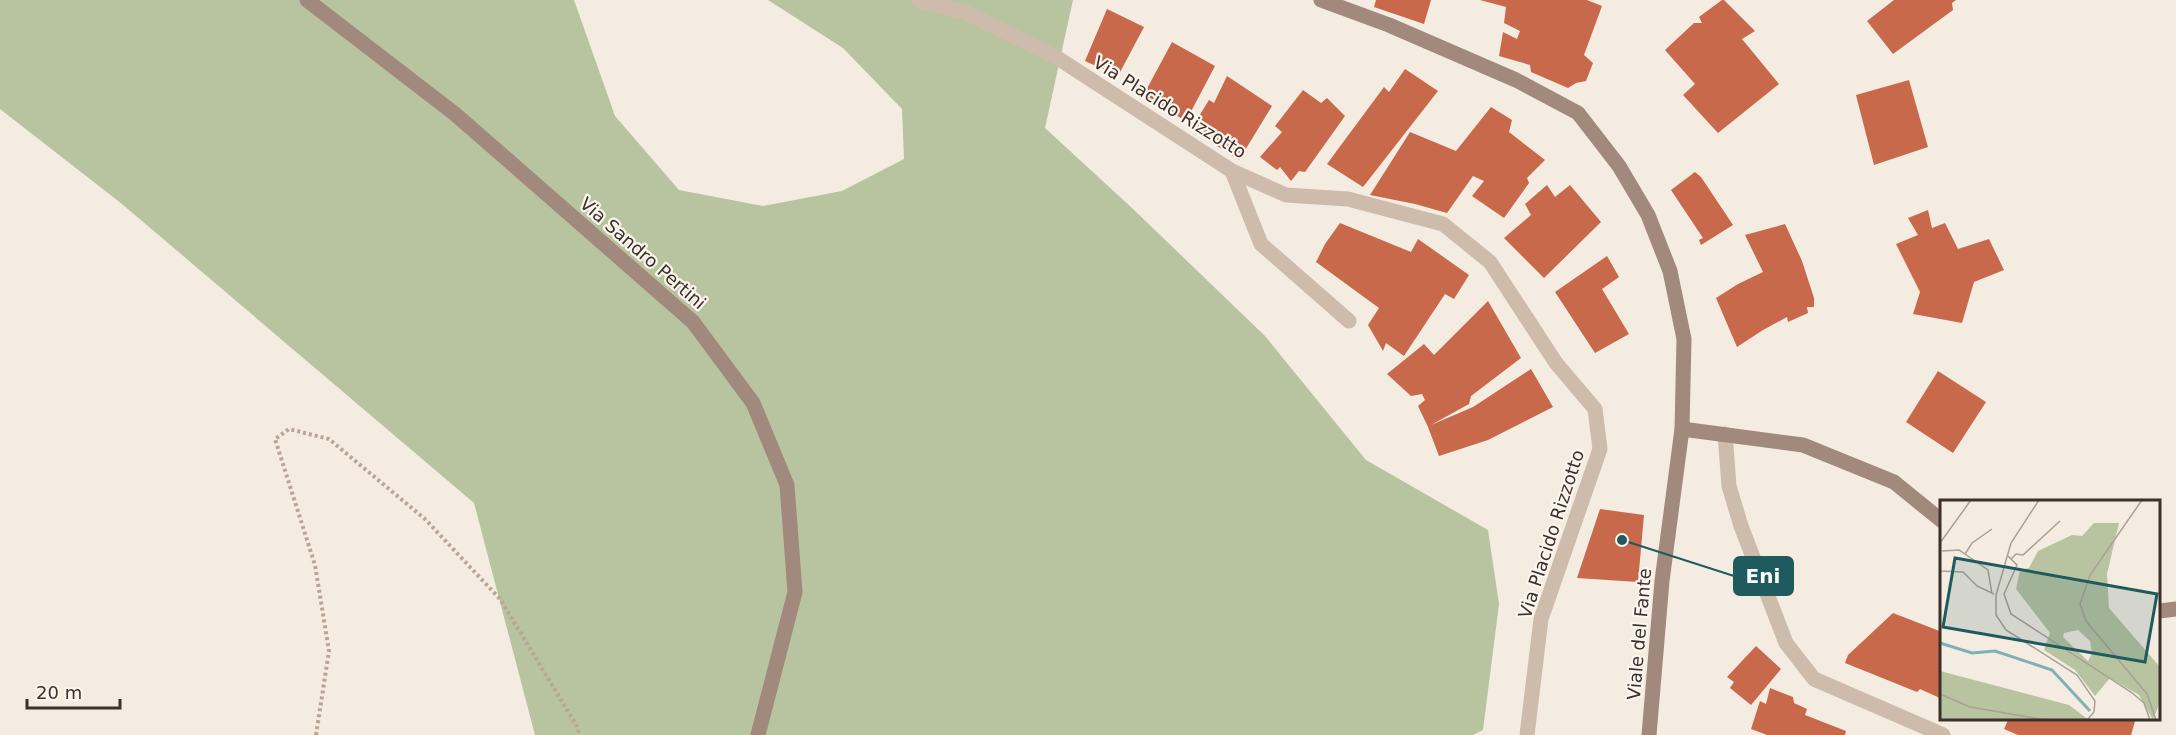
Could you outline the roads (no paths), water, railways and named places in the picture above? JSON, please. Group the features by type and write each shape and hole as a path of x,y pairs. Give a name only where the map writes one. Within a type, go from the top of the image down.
{"street":[{"name":"Via Sandro Pertini","path":"307,0 455,114 693,322 753,403 788,485 795,592 758,735"},
{"name":"Via Placido Rizzotto","path":"918,0 967,13 1056,57 1232,171 1287,195 1348,199 1443,224 1490,261 1556,363 1595,409 1600,449 1541,619 1527,735"},
{"name":"Viale del Fante","path":"1321,0 1389,25 1516,80 1578,113 1619,166 1648,214 1670,272 1684,339 1682,429 1662,581 1649,735"},
{"path":"1232,171 1261,244 1349,321"},
{"path":"1682,429 1803,445 1894,482 1940,519"},
{"path":"1725,434 1729,486 1741,526 1786,642 1814,679 1943,735"},
{"path":"2161,611 2176,609"}],"place":[{"name":"Eni","path":"1622,540"}]}
